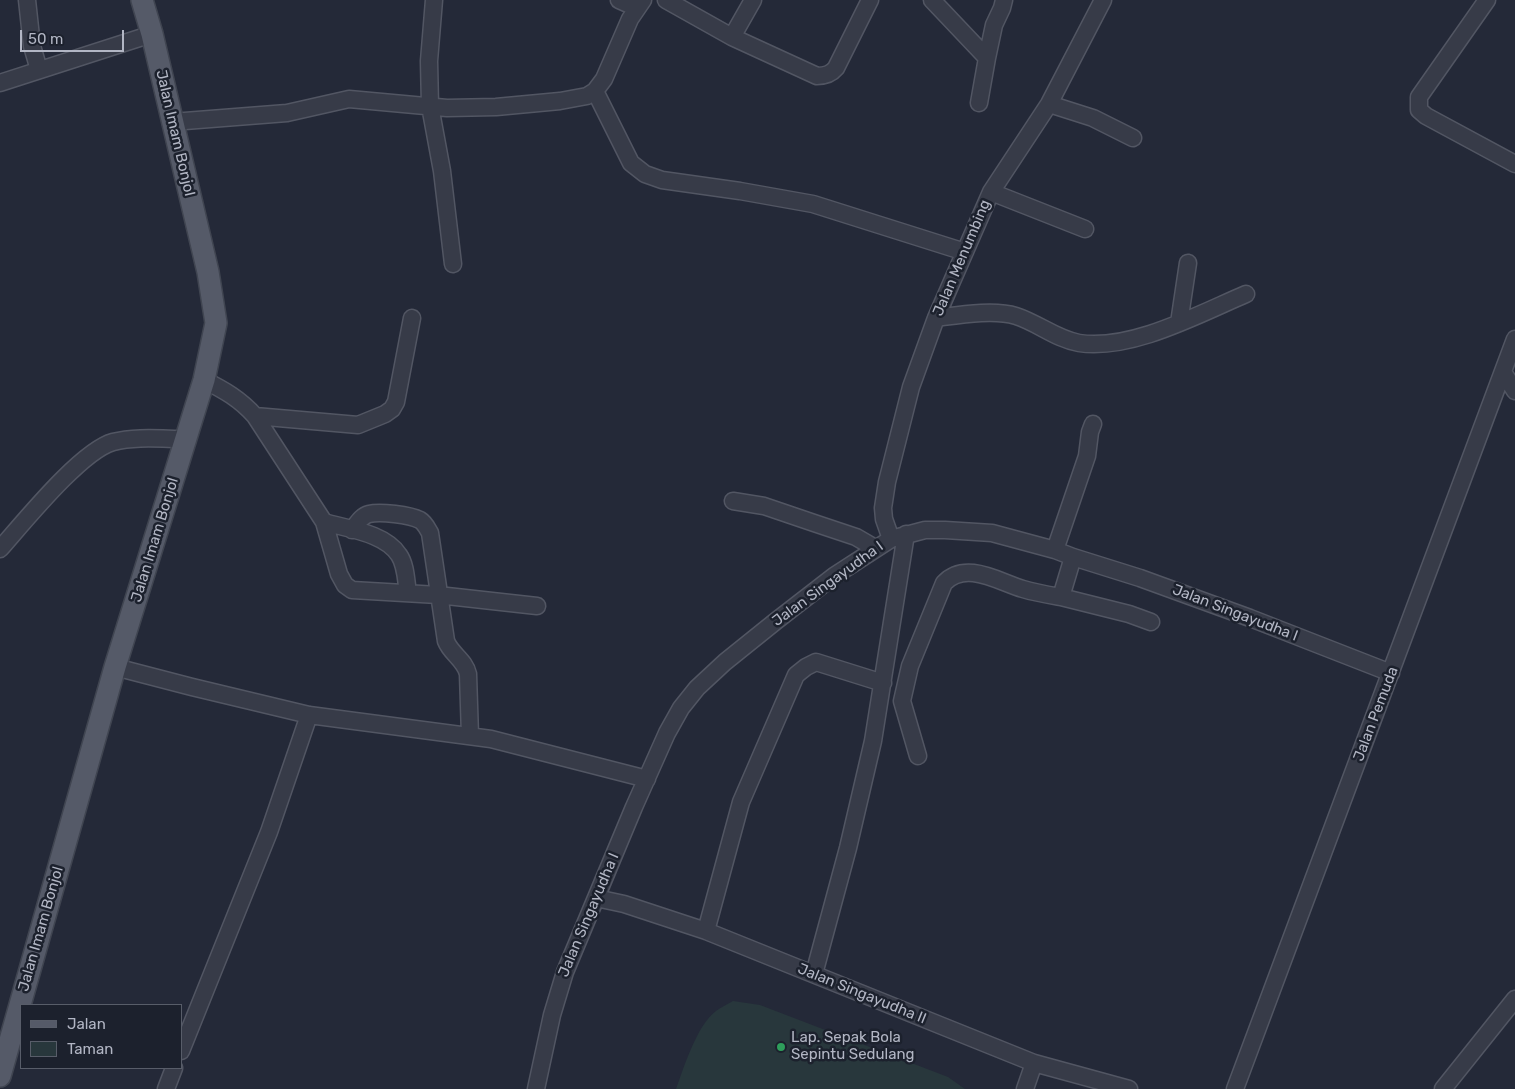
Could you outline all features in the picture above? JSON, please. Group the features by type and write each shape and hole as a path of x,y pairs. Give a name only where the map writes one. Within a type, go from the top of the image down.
{"main road":[{"name":"Jalan Imam Bonjol","path":"20,1004 115,667 204,380 216,323 212,294 152,34 142,0"},
{"name":"Jalan Imam Bonjol","path":"0,1076 20,1005"}],"street":[{"path":"27,0 32,46 39,70"},
{"path":"434,0 428,61 430,106 442,171 453,264"},
{"path":"172,122 287,113 349,99 430,106 496,107 551,102 587,96 595,91 604,79 630,19 640,4 619,0"},
{"path":"666,0 732,37 818,76 831,74 836,68 870,0"},
{"path":"732,37 753,0"},
{"path":"932,0 987,58"},
{"path":"979,103 994,26 1004,0"},
{"name":"Jalan Menumbing","path":"898,536 884,519 883,508 887,482 911,387 936,318 991,192 1048,104 1103,0"},
{"path":"1487,0 1419,97 1419,110 1426,116 1515,164"},
{"path":"0,82 152,34"},
{"path":"595,91 631,163 645,174 662,180 813,204 965,252"},
{"path":"1048,104 1093,118 1133,138"},
{"path":"991,192 1085,229"},
{"path":"1179,323 1188,263"},
{"path":"936,318 989,312 1015,315 1062,338 1080,343 1109,343 1135,338 1179,323 1246,294"},
{"path":"255,416 358,425 377,419 392,409 396,402 412,318"},
{"name":"Jalan Pemuda","path":"1235,1089 1515,338"},
{"path":"1503,372 1515,391"},
{"path":"204,380 232,394 245,404 255,416 324,522 340,574 345,584 352,590 358,592 438,594 537,606"},
{"path":"1055,550 1087,456 1093,424"},
{"path":"0,549 51,491 102,445 115,441 135,439 186,439"},
{"path":"733,501 764,506 814,522 856,537 875,548"},
{"path":"352,530 361,519 369,514 397,514 419,520 426,525 430,533 446,641 450,650 466,666 468,674 470,736"},
{"path":"324,522 374,536 390,543 400,556 406,575 408,593"},
{"name":"Jalan Singayudha I","path":"536,1089 559,989 667,733 681,708 697,688 724,662 834,576 875,548 898,536 925,530 992,534 1055,550 1167,588 1391,673"},
{"path":"814,974 850,840 873,741 883,683 898,536"},
{"path":"1061,597 1073,557"},
{"path":"918,756 902,702 910,666 944,583 950,576 966,572 986,576 1023,589 1129,614 1151,622"},
{"path":"706,931 741,802 796,675 816,662 883,683"},
{"path":"115,667 308,715 491,739 647,780"},
{"path":"182,1049 269,832 308,715"},
{"name":"Jalan Singayudha II","path":"596,898 624,904 706,931 1034,1063 1129,1089"},
{"path":"1443,1089 1515,998"},
{"path":"1025,1089 1034,1063"},
{"path":"166,1089 174,1069"}],"green space":[{"name":"Lap. Sepak Bola Sepintu Sedulang","path":"733,1001 760,1005 948,1077 965,1089 676,1089 687,1058 703,1026 716,1011"}],"place":[{"name":"Lap. Sepak Bola Sepintu Sedulang","path":"781,1047"}]}
